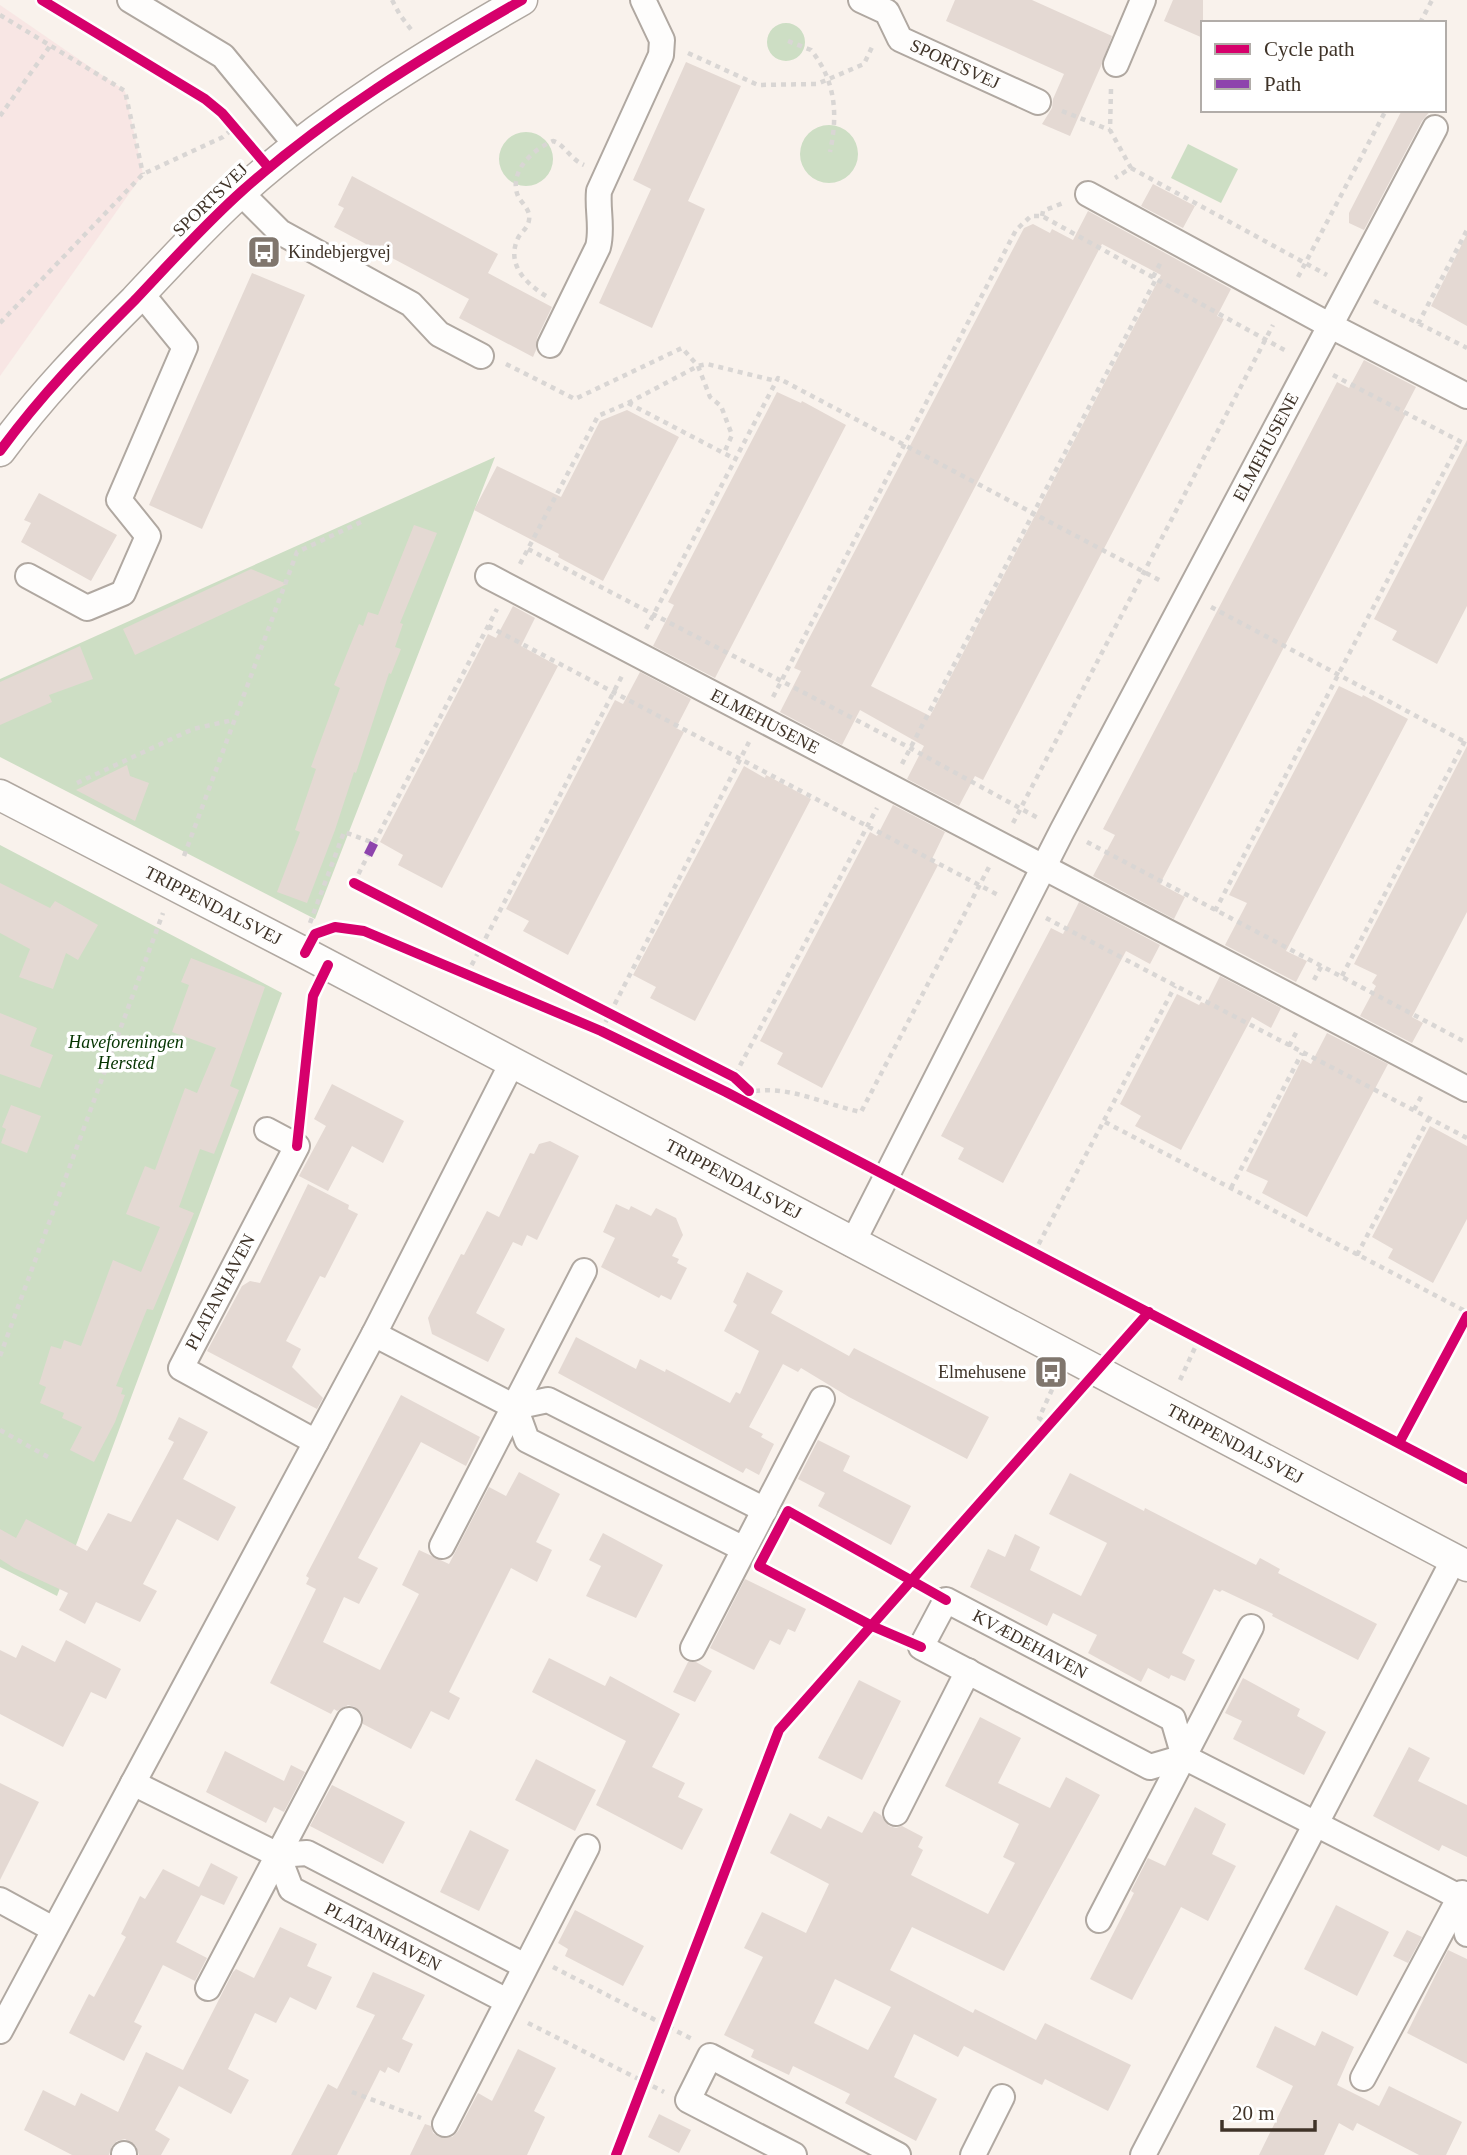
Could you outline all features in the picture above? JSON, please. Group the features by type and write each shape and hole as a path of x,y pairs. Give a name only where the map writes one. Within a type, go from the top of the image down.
{"street":[{"path":"130,0 223,56 297,146"},
{"name":"SPORTSVEJ","path":"0,451 32,407 240,192 297,146 373,91 522,0"},
{"path":"550,345 598,247 601,230 598,198 657,67 663,47 643,0"},
{"path":"861,0 887,12"},
{"path":"1116,64 1143,0"},
{"name":"SPORTSVEJ","path":"887,12 900,39 1038,102"},
{"name":"ELMEHUSENE","path":"852,1244 1043,867 1435,128"},
{"name":"SPORTSVEJ","path":"240,192 281,232 411,304 439,334 481,356"},
{"path":"1088,194 1331,326 1467,396"},
{"path":"28,576 87,608 123,593 148,537 119,500 186,346 141,293"},
{"name":"ELMEHUSENE","path":"488,576 1467,1089"},
{"name":"TRIPPENDALSVEJ","path":"0,795 1460,1562"},
{"path":"0,2031 374,1334 512,1063"},
{"name":"PLATANHAVEN","path":"267,1130 296,1146 181,1368 316,1442"},
{"path":"442,1546 583,1271"},
{"path":"374,1334 515,1407 548,1400 765,1510"},
{"path":"693,1648 822,1399"},
{"path":"515,1407 527,1440 744,1549"},
{"path":"1143,2155 1315,1822 1460,1562"},
{"name":"KVÆDEHAVEN","path":"946,1600 1173,1719 1184,1757 1150,1767 921,1647 946,1600"},
{"path":"1099,1920 1251,1627"},
{"path":"896,1813 968,1671"},
{"path":"208,1988 349,1720"},
{"path":"1184,1757 1464,1892"},
{"path":"133,1783 278,1855 307,1853 535,1970"},
{"path":"445,2124 535,1970 587,1847"},
{"name":"PLATANHAVEN","path":"278,1855 291,1889 514,2010"},
{"path":"1464,1892 1467,1934"},
{"path":"1363,2078 1464,1892"},
{"path":"0,1900 53,1928"},
{"path":"794,2155 688,2099 710,2056 898,2155"},
{"path":"972,2155 1002,2097"}],"path":[{"path":"1421,21 1432,0"},
{"path":"663,47 678,49 758,85 817,84 864,64 887,12"},
{"path":"0,15 125,92 143,174"},
{"path":"788,41 811,50 827,80 836,111 830,152"},
{"path":"0,116 51,46"},
{"path":"1116,64 1110,96 1110,130 1131,169 1306,262 1351,289 1467,348"},
{"path":"1038,102 1110,130"},
{"path":"731,1094 768,1090 792,1093 838,1108 861,1112 1385,112"},
{"path":"0,323 143,174 223,137 231,124 269,168"},
{"path":"568,308 542,294 518,272 514,248 530,219 517,193 517,176 534,152 553,141 562,145 566,153 576,161 607,174"},
{"path":"1088,194 1131,169"},
{"path":"601,1031 1016,230 1031,216 1042,216 1311,364 1467,445"},
{"path":"1418,324 1467,230"},
{"path":"731,1094 734,1077 911,748 1157,279"},
{"path":"481,356 497,359 575,399 682,348 698,366 710,397 721,407 732,435 724,453"},
{"path":"467,974 778,378 1466,740 1342,976"},
{"path":"628,403 735,459"},
{"path":"1215,911 1461,442"},
{"path":"0,1356 297,552 361,522"},
{"path":"528,549 911,748 1062,831 1467,1043"},
{"path":"488,626 1467,1138"},
{"path":"77,783 193,729 234,720"},
{"path":"366,889 354,883 368,855"},
{"path":"469,942 492,954"},
{"path":"456,969 480,979"},
{"path":"1034,1253 1175,986"},
{"path":"598,1007 622,1019"},
{"path":"589,1025 613,1037"},
{"path":"1231,1188 1302,1053"},
{"path":"721,1071 734,1077 749,1091"},
{"path":"713,1086 748,1103"},
{"path":"1357,1255 1429,1118"},
{"path":"1105,1122 1467,1314 1461,1328"},
{"path":"1022,1246 1046,1259"},
{"path":"1178,1384 1194,1336 1211,1345"},
{"path":"1049,1397 1039,1418 1050,1426"},
{"path":"1041,1436 1059,1416"},
{"path":"0,1430 48,1457"},
{"path":"535,1970 550,1966 664,2031 701,2044 710,2056"},
{"path":"514,2010 647,2076 673,2097 688,2099"},
{"path":"664,2031 671,2013"},
{"path":"640,2094 647,2076"},
{"path":"352,2092 428,2121 445,2124"}],"shaded area":[{"path":"0,5 125,91 143,174 0,376"}],"green space":[{"path":"786,23 800,28 805,42 800,56 786,61 772,56 767,42 772,28"},
{"path":"829,125 840,127 853,138 858,154 856,165 845,178 829,183 818,181 805,170 800,154 802,143 813,130"},
{"path":"531,132 541,136 549,144 553,159 549,174 541,182 521,186 511,182 503,174 499,154 503,144 511,136"},
{"path":"1188,144 1238,169 1221,203 1171,178"},
{"path":"495,457 315,919 0,757 0,679"},
{"name":"Haveforeningen Hersted","path":"0,845 282,993 57,1596 0,1567"}],"building":[{"path":"955,0 1032,0 1112,36 1070,136 1042,124 1052,108 1064,74 946,21"},
{"path":"1173,0 1203,0 1201,37 1164,21"},
{"path":"686,62 741,86 688,201 705,209 652,328 599,303 651,189 633,180"},
{"path":"1401,112 1429,112 1364,230 1349,223 1349,213"},
{"path":"352,176 498,254 488,273 552,307 537,338 533,357 459,318 469,299 334,227 344,208 338,205"},
{"path":"1153,184 1195,206 1183,228 1141,206"},
{"path":"1088,211 1231,289 1217,316 1224,319 983,780 975,776 959,806 907,779 924,746 860,710 842,745 780,712 801,671 794,668 804,648 1024,228 1033,224 1050,233 1052,229 1073,240","holes":["1102,244 1161,275 930,716 871,686"]},
{"path":"1467,234 1467,326 1431,306"},
{"path":"252,273 305,295 202,529 149,505"},
{"path":"1364,360 1416,387 1403,412 1406,414 1160,884 1185,897 1174,919 1093,876 1115,835 1103,829 1337,382 1349,388"},
{"path":"777,392 801,403 802,401 846,425 715,678 653,646 674,605 668,602"},
{"path":"627,410 679,437 603,581 558,557 559,554 474,510 497,466 561,497 600,421"},
{"path":"1467,440 1467,606 1437,664 1392,640 1397,631 1374,619"},
{"path":"39,493 117,535 91,581 21,542 31,523 24,520"},
{"path":"414,525 437,533 400,623 403,624 395,647 401,649 391,674 389,673 356,773 354,772 307,903 277,892 300,832 295,830 316,769 311,767 340,688 334,685 359,624 363,626 368,612 378,615"},
{"path":"251,569 287,584 135,655 123,629"},
{"path":"513,606 535,618 521,646 558,666 442,888 398,865 403,855 380,842 488,634 496,638"},
{"path":"80,646 93,679 49,695 52,702 0,725 0,682"},
{"path":"640,672 691,699 676,728 684,732 568,955 523,931 529,921 506,909 615,700 623,704"},
{"path":"1339,686 1362,697 1363,695 1408,719 1286,951 1307,961 1296,982 1225,945 1247,903 1229,895"},
{"path":"1467,746 1467,912 1412,1017 1423,1023 1412,1043 1360,1016 1376,986 1372,983 1377,975 1354,964"},
{"path":"127,765 130,776 149,783 135,821 76,790"},
{"path":"744,766 811,799 695,1021 650,998 656,987 633,975"},
{"path":"893,805 945,832 931,861 938,865 822,1088 777,1064 783,1053 760,1041 870,832 877,836"},
{"path":"0,883 50,908 55,901 98,925 78,960 66,953 53,989 19,977 30,949 0,933"},
{"path":"1079,902 1160,945 1150,964 1126,951 1003,1183 958,1159 964,1148 941,1136 1051,928 1063,934"},
{"path":"191,958 265,987 230,1086 239,1090 214,1154 200,1149 179,1207 194,1213 153,1310 147,1309 116,1386 123,1388 121,1394 125,1395 115,1422 94,1462 70,1450 82,1427 62,1418 64,1413 40,1403 46,1387 39,1384 51,1346 61,1349 64,1340 81,1346 113,1260 141,1272 160,1227 126,1214 145,1166 155,1170 185,1088 197,1093 216,1048 172,1032 189,985 181,982"},
{"path":"1220,976 1281,1008 1271,1028 1252,1017 1181,1150 1135,1126 1141,1116 1120,1104 1177,994 1199,1005 1201,1002 1206,1004"},
{"path":"0,1013 37,1028 30,1046 53,1055 40,1088 0,1074"},
{"path":"1327,1033 1388,1064 1307,1217 1262,1193 1268,1181 1246,1171 1302,1059 1311,1064"},
{"path":"332,1084 404,1121 383,1163 352,1146 328,1191 299,1176 326,1126 314,1119"},
{"path":"11,1105 41,1116 27,1153 1,1143 6,1129 2,1127"},
{"path":"1430,1126 1467,1146 1467,1219 1433,1283 1388,1258 1393,1249 1372,1237"},
{"path":"550,1141 579,1156 537,1240 527,1235 522,1246 513,1242 476,1313 505,1329 488,1362 432,1334 428,1318 487,1211 499,1217 530,1153 534,1154 539,1144"},
{"path":"308,1184 349,1205 348,1209 358,1214 325,1278 320,1276 286,1341 301,1349 292,1367 323,1398 317,1409 207,1351 242,1286 250,1281 260,1283"},
{"path":"616,1204 629,1210 631,1206 651,1216 656,1208 676,1218 683,1235 672,1256 679,1259 677,1263 687,1268 671,1300 661,1295 659,1298 601,1267 615,1238 603,1232"},
{"path":"747,1272 783,1291 771,1313 849,1356 854,1348 989,1417 967,1459 849,1397 801,1368 798,1372 783,1364 749,1427 774,1444 759,1475 746,1468 743,1473 558,1373 576,1337 636,1369 640,1359 665,1372 666,1369 730,1403 736,1392 740,1394 759,1351 724,1331 737,1305 733,1302"},
{"path":"401,1395 480,1437 466,1466 421,1442 358,1558 378,1568 359,1604 344,1597 323,1642 380,1670 419,1594 402,1585 419,1550 449,1564 489,1487 506,1496 519,1472 560,1494 536,1542 552,1550 537,1582 511,1568 449,1692 460,1698 449,1720 431,1711 411,1749 363,1724 362,1713 355,1707 348,1705 337,1711 334,1709 331,1714 270,1683 316,1589 306,1584 309,1578 306,1576"},
{"path":"179,1417 208,1432 183,1479 236,1507 218,1541 177,1519 143,1584 157,1591 140,1622 96,1602 85,1624 59,1610 68,1593 0,1559 0,1529 16,1538 26,1519 87,1551 108,1513 131,1522 174,1442 168,1439"},
{"path":"818,1440 850,1456 843,1471 911,1506 891,1545 818,1506 825,1493 798,1479"},
{"path":"1070,1473 1256,1565 1260,1558 1280,1569 1278,1573 1377,1624 1358,1660 1272,1616 1273,1614 1222,1590 1220,1592 1214,1589 1182,1653 1195,1660 1185,1681 1171,1675 1169,1679 1148,1668 1141,1682 1088,1653 1097,1635 1053,1613 1047,1626 970,1587 988,1549 1005,1557 1015,1534 1040,1547 1030,1570 1081,1596 1107,1543 1049,1514"},
{"path":"603,1533 663,1565 636,1618 586,1596 601,1566 589,1560"},
{"path":"745,1579 806,1609 795,1632 788,1629 780,1645 770,1640 754,1670 710,1648"},
{"path":"66,1640 121,1669 106,1699 91,1692 63,1747 0,1714 0,1650 16,1658 22,1645 55,1662"},
{"path":"549,1658 605,1686 610,1676 680,1714 652,1767 685,1783 678,1797 703,1809 682,1850 596,1805 626,1741 532,1692"},
{"path":"688,1662 696,1662 712,1671 695,1702 673,1692"},
{"path":"1243,1678 1300,1709 1297,1716 1326,1732 1304,1775 1233,1739 1242,1721 1225,1713"},
{"path":"859,1680 901,1701 862,1780 818,1758"},
{"path":"980,1717 1021,1738 998,1783 1050,1808 1066,1777 1100,1795 1004,1971 912,1927 890,1970 973,2013 975,2009 1036,2040 1045,2023 1131,2065 1108,2111 1045,2079 1042,2085 964,2046 958,2057 914,2034 894,2077 937,2099 916,2141 845,2103 850,2094 793,2066 789,2075 751,2057 754,2050 724,2035 763,1957 744,1948 762,1912 806,1933 829,1884 770,1853 790,1813 821,1829 828,1816 862,1833 874,1811 881,1815 889,1826 902,1826 923,1837 918,1847 923,1850 911,1875 988,1914 1015,1863 1003,1857 1019,1824 945,1786","holes":["835,1979 891,2007 868,2050 814,2023"]},
{"path":"1409,1747 1430,1758 1418,1781 1467,1805 1467,1857 1442,1845 1439,1851 1373,1816"},
{"path":"225,1751 284,1781 291,1765 305,1772 284,1812 274,1807 266,1823 206,1792"},
{"path":"536,1759 596,1790 575,1831 515,1800"},
{"path":"0,1783 39,1802 0,1880"},
{"path":"332,1785 405,1822 383,1864 310,1826"},
{"path":"1195,1807 1226,1824 1212,1854 1236,1866 1208,1921 1181,1907 1132,2000 1090,1979 1134,1893 1131,1891 1148,1858 1165,1866"},
{"path":"470,1830 509,1850 479,1911 440,1892"},
{"path":"211,1863 238,1877 224,1905 201,1895 176,1942 207,1958 195,1981 163,1965 134,2022 142,2026 124,2061 69,2033 89,1994 94,1997 126,1937 121,1934 140,1896 145,1899 163,1869 199,1887"},
{"path":"1336,1905 1389,1932 1357,1996 1304,1969"},
{"path":"575,1910 644,1946 623,1986 565,1956 568,1949 558,1943"},
{"path":"280,1927 317,1944 307,1966 332,1977 316,2010 290,1997 276,2023 255,2013 228,2069 249,2080 231,2114 179,2086 155,2130 170,2139 161,2155 139,2155 136,2146 125,2139 112,2146 109,2155 72,2155 24,2130 43,2090 75,2106 81,2093 118,2112 146,2052 183,2070 233,1972 236,1969 254,1978"},
{"path":"1407,1930 1422,1937 1408,1963 1393,1956"},
{"path":"1448,1950 1467,1959 1467,2064 1407,2033"},
{"path":"373,1972 425,1995 402,2039 413,2044 399,2073 388,2067 385,2073 380,2070 337,2155 291,2155 328,2084 337,2089 375,2015 356,2007"},
{"path":"1275,2026 1315,2046 1322,2031 1354,2047 1337,2085 1379,2106 1389,2086 1462,2122 1446,2155 1419,2155 1357,2123 1353,2131 1339,2123 1324,2155 1259,2155 1293,2086 1256,2067"},
{"path":"518,2049 556,2068 534,2111 545,2117 527,2155 410,2155 425,2124 431,2126 433,2133 439,2137 452,2137 458,2131 478,2093 492,2101"},
{"path":"659,2114 691,2130 679,2153 648,2137"}],"marked path":[{"path":"368,855 374,843"}],"cycle path":[{"path":"42,0 205,99 222,113 269,168"},
{"path":"0,451 47,392 81,355 242,191 307,137 377,88 522,0"},
{"path":"354,883 734,1077 749,1091"},
{"path":"305,953 315,934 335,927 364,931 601,1031 726,1092 1467,1479"},
{"path":"297,1146 313,996 328,965"},
{"path":"616,2155 779,1730 1149,1312"},
{"path":"1399,1443 1467,1316"},
{"path":"921,1647 872,1626 759,1566 788,1511 946,1600"}],"place":[{"name":"Kindebjergvej","path":"264,252"},
{"name":"Elmehusene","path":"1051,1372"}]}
